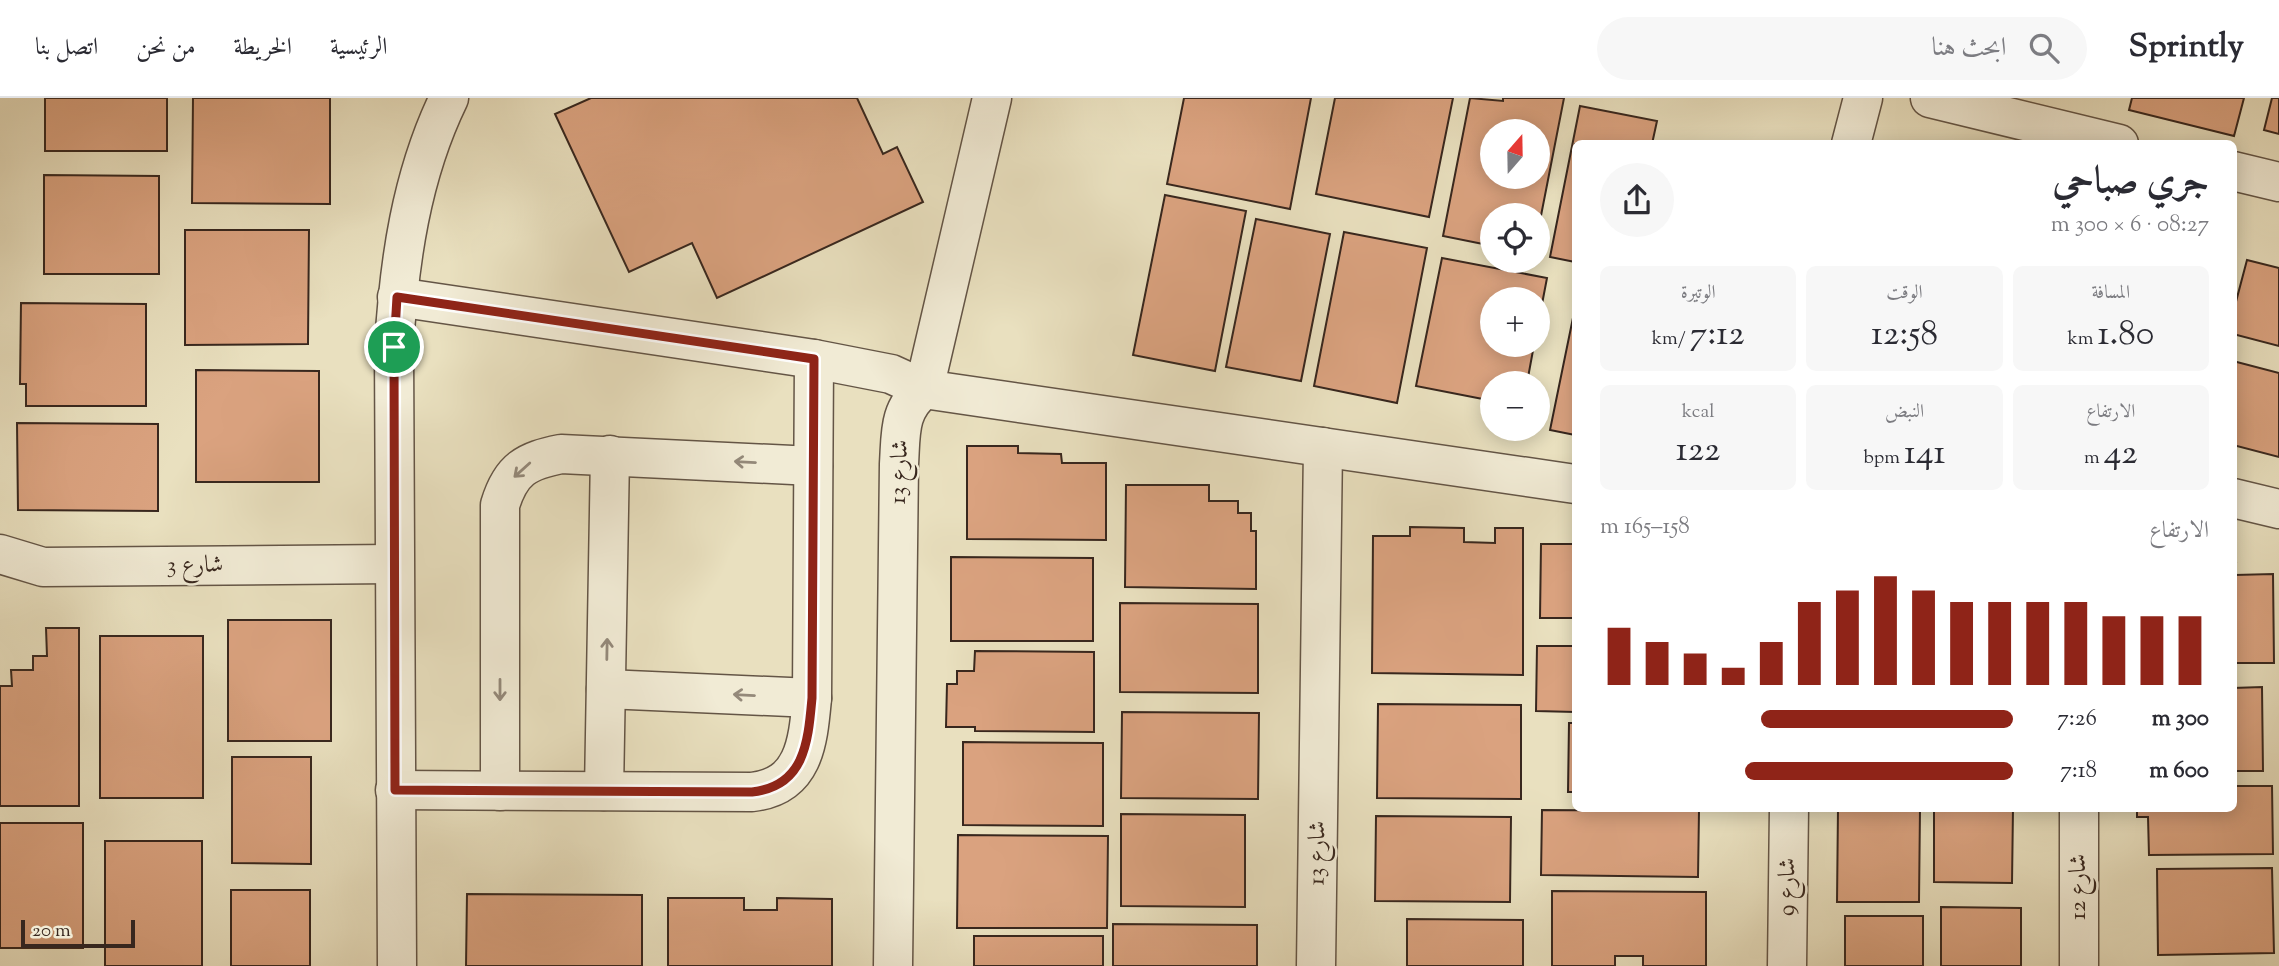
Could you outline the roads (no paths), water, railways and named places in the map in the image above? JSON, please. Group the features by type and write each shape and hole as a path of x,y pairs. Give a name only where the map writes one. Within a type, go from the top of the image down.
{"street":[{"path":"397,966 393,564 397,297 408,223 421,172 449,98"},
{"path":"924,389 992,98"},
{"path":"1852,140 1863,98"},
{"path":"1930,98 2103,140"},
{"path":"2237,172 2279,182"},
{"path":"397,297 814,359 891,374 924,389 1572,484"},
{"path":"395,790 769,790 793,774 809,728 812,698 814,359"},
{"name":"شارع 13","path":"893,966 899,464 905,411 910,400 924,389"},
{"name":"شارع 13","path":"1316,966 1323,447"},
{"path":"500,791 500,505 506,486 527,463 561,454 813,466"},
{"path":"604,791 610,455"},
{"path":"2237,499 2279,509"},
{"name":"شارع 3","path":"0,554 27,565 43,567 393,564"},
{"path":"606,689 812,698"},
{"name":"شارع 9","path":"1787,966 1789,812"},
{"name":"شارع 12","path":"2078,812 2079,966"}]}
